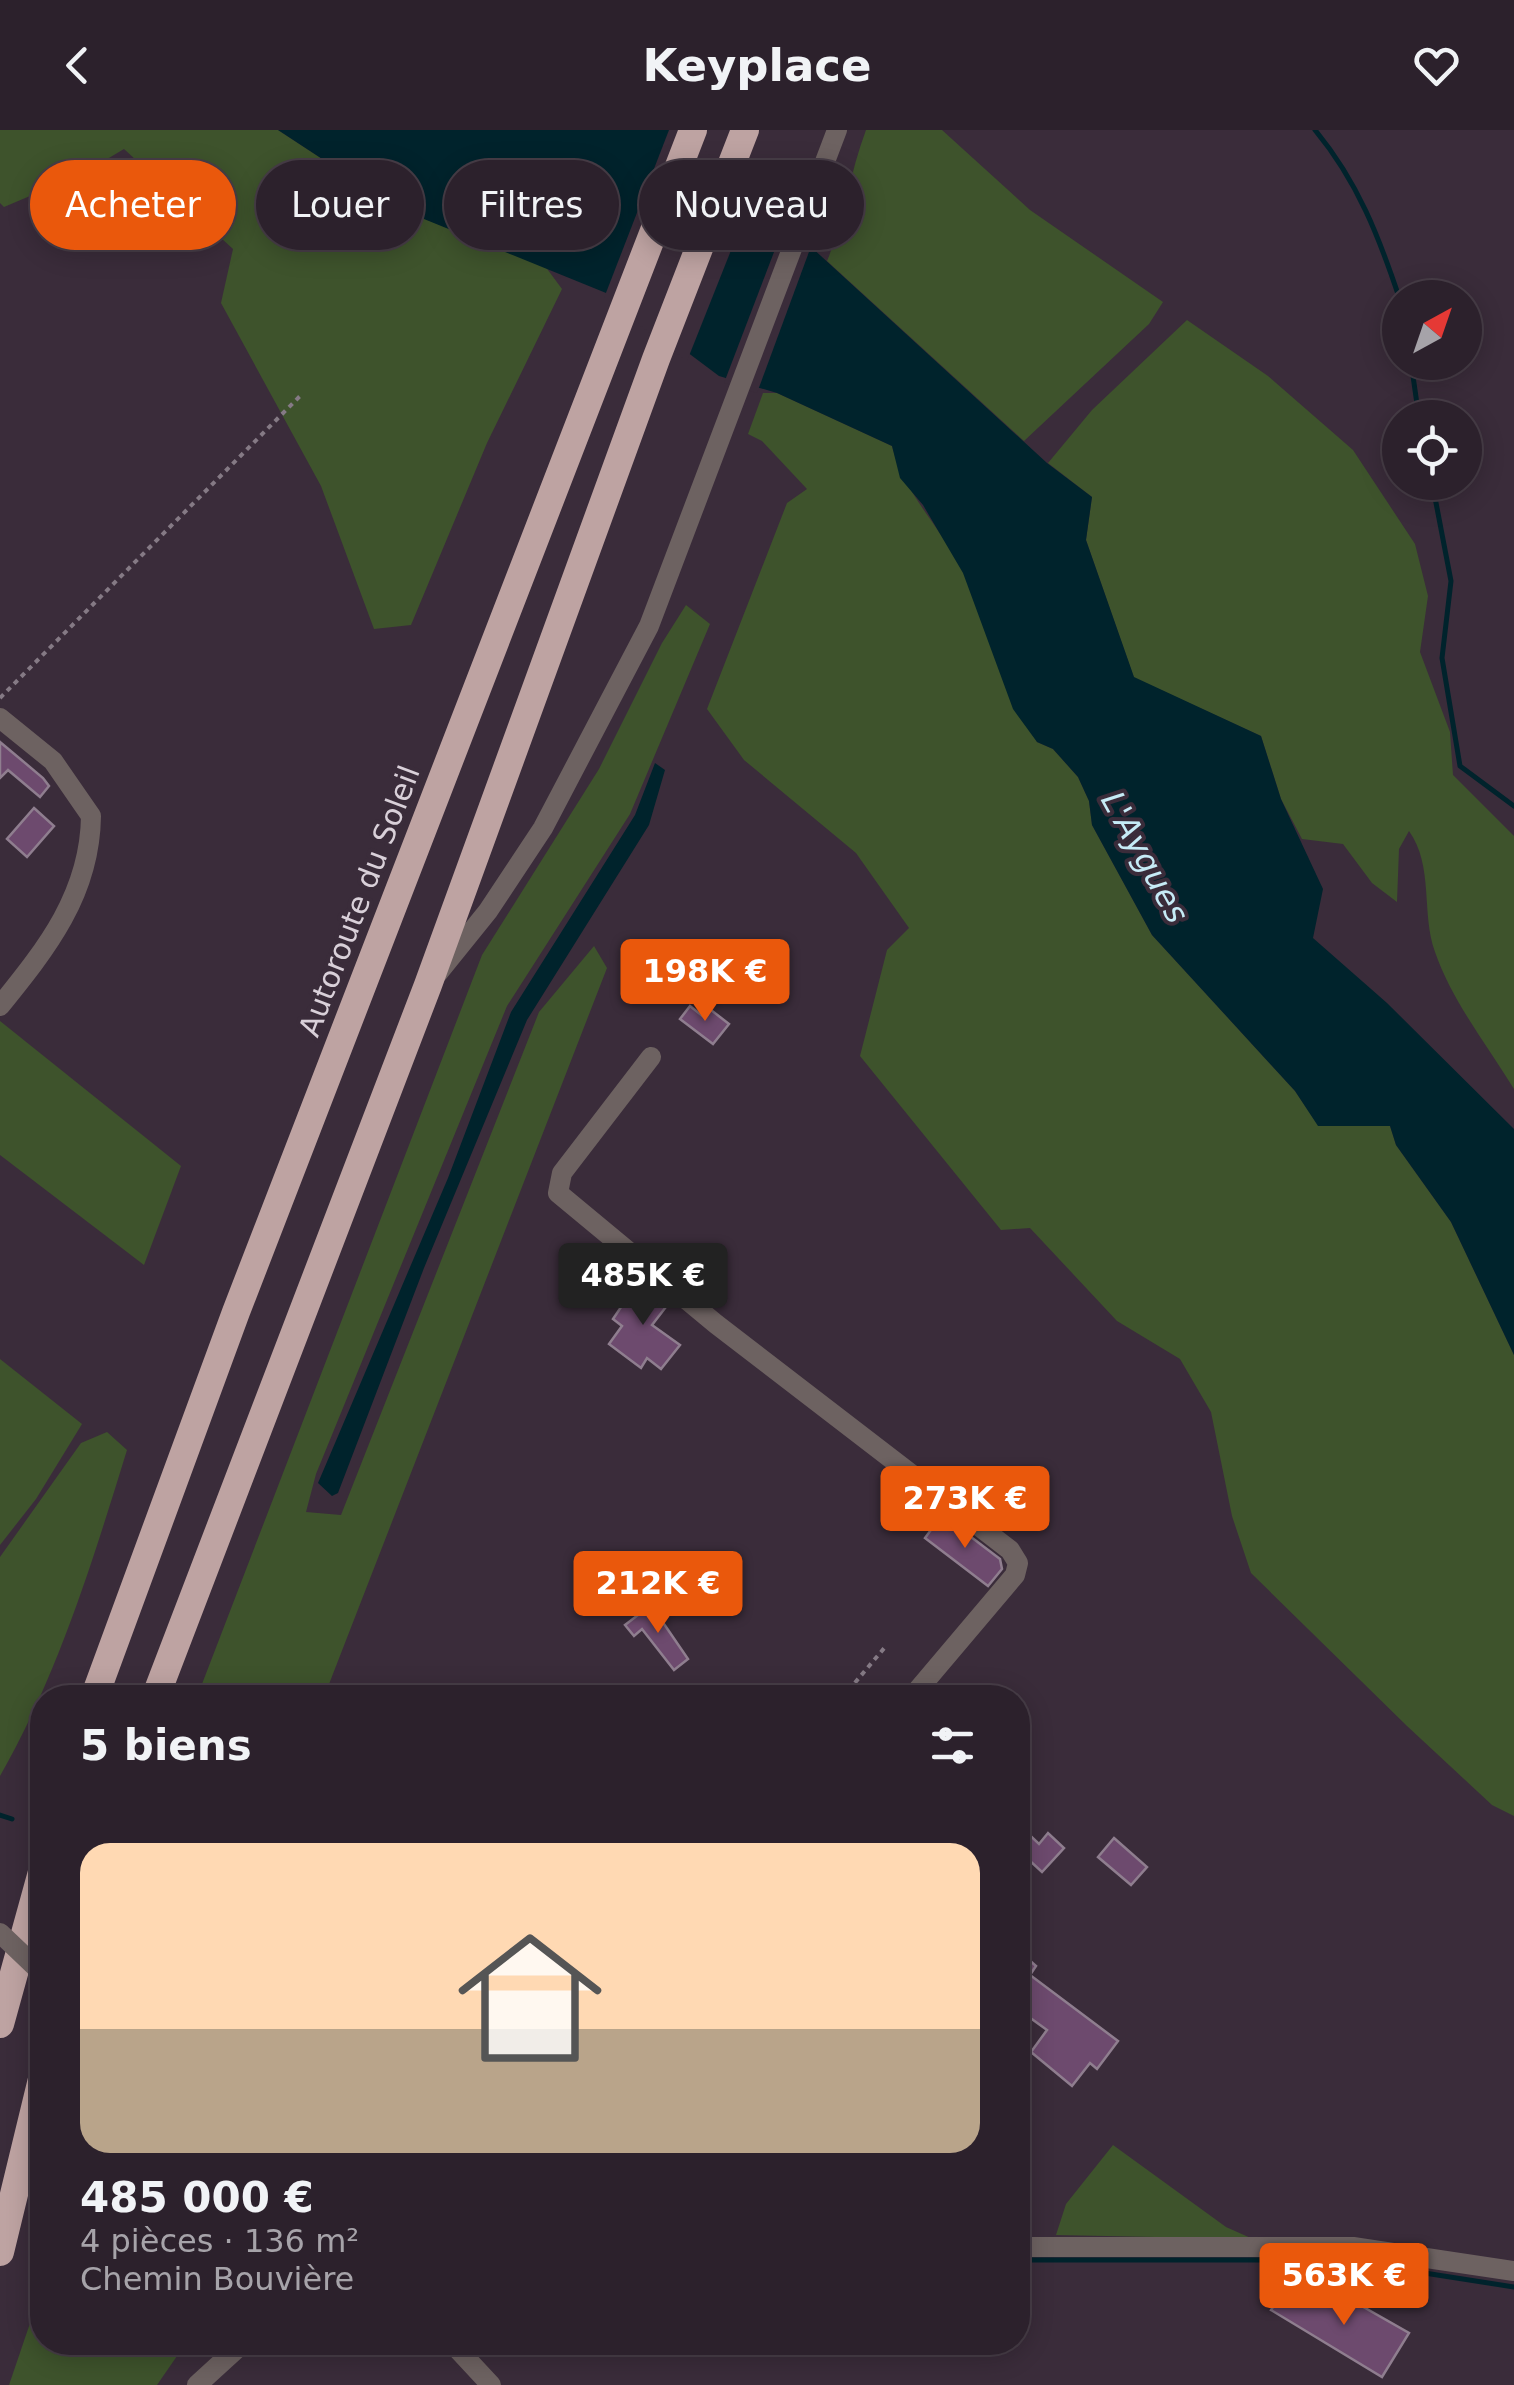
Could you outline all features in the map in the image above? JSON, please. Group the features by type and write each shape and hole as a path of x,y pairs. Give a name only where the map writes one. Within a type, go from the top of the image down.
{"highway":[{"name":"Autoroute du Soleil","path":"99,1685 236,1312 693,130"},
{"path":"161,1685 428,986 656,359 745,130"},
{"path":"0,2024 30,1915"},
{"path":"0,2252 30,2129"}],"street":[{"path":"428,986 488,911 543,828 649,626 838,130"},
{"path":"0,718 53,762 92,816 84,872 70,908 52,942 0,1006"},
{"path":"651,1057 562,1172 558,1192 716,1324 1010,1550 1018,1563 1015,1575 922,1685"},
{"path":"0,1934 30,1961"},
{"path":"1030,2247 1353,2247 1514,2271"},
{"path":"197,2385 230,2355"},
{"path":"463,2355 491,2385"}],"path":[{"path":"0,698 303,393"},
{"path":"853,1685 886,1646"}],"green space":[{"path":"0,130 278,130 324,160 256,160 256,250 424,250 424,219 444,226 444,250 504,250 545,266 562,289 487,443 411,625 374,629 321,486 221,303 233,250 236,250 236,160 136,160 124,149 106,160 30,160 30,196 4,207 0,203"},
{"path":"866,130 942,130 1030,210 1163,302 1149,324 1024,441 827,261 831,250 864,250 864,160 856,160"},
{"path":"1187,320 1268,376 1353,450 1382,494 1382,500 1386,500 1415,544 1428,596 1420,652 1450,732 1453,775 1514,836 1514,1089 1442,970 1431,937 1422,859 1409,831 1399,849 1397,902 1372,883 1343,844 1302,839 1281,799 1261,736 1134,678 1086,540 1092,497 1048,463 1092,410"},
{"path":"763,393 777,393 892,446 905,480 963,572 1037,742 1053,749 1078,777 1089,801 1092,825 1152,935 1295,1091 1318,1125 1390,1126 1396,1145 1451,1222 1514,1355 1514,1816 1492,1805 1251,1573 1232,1516 1211,1412 1180,1359 1117,1321 1030,1228 1001,1230 860,1056 887,950 909,928 856,853 744,760 707,709 787,503 807,489 762,441 748,434"},
{"path":"686,605 710,624 630,814 507,1006 316,1474 306,1512 341,1515 539,1012 594,946 607,968 329,1685 202,1685 482,955 599,769 662,643"},
{"path":"0,1021 181,1166 144,1265 0,1155"},
{"path":"0,1359 82,1424 36,1499 0,1545"},
{"path":"107,1432 127,1450 57,1657 45,1685 30,1685 30,1719 0,1776 0,1557 81,1443"},
{"path":"1113,2145 1226,2227 1253,2239 1056,2235 1066,2204"},
{"path":"30,2323 30,2355 178,2355 157,2385 9,2385"}],"water":[{"name":"L'Aygues","path":"278,130 670,130 708,160 639,160 639,250 814,250 1047,463 1092,497 1086,540 1134,677 1261,736 1281,799 1323,889 1313,938 1387,1003 1514,1129 1514,1355 1451,1222 1396,1145 1390,1126 1318,1126 1295,1091 1152,935 1092,825 1089,801 1078,777 1053,749 1037,742 1013,709 963,573 923,505 900,478 892,446 777,393 719,376 611,295 500,250 619,250 619,160 444,160 444,227 424,219 424,160 324,160"},
{"path":"655,763 665,770 649,825 527,1020 424,1268 338,1493 332,1496 318,1483 448,1178 511,1012 635,815"}],"pier":[{"path":"669,130 678,130 716,160 657,160"},
{"path":"639,208 639,250 731,250 687,361 604,298"},
{"path":"775,250 810,250 757,393 724,383"}],"building":[{"path":"0,742 49,786 40,797 8,770 0,778"},
{"path":"34,808 54,826 27,857 7,839"},
{"path":"690,1006 705,1018 711,1010 729,1024 713,1044 680,1019"},
{"path":"640,1279 669,1303 652,1325 680,1345 661,1369 647,1358 641,1368 609,1344 622,1326 613,1319"},
{"path":"942,1515 1000,1559 1002,1569 988,1586 925,1538"},
{"path":"651,1605 688,1659 674,1670 642,1629 634,1636 625,1625"},
{"path":"1048,1833 1064,1848 1042,1872 1030,1861 1030,1835 1039,1844"},
{"path":"1114,1838 1147,1867 1131,1885 1098,1857"},
{"path":"1030,1975 1118,2041 1097,2069 1090,2063 1072,2086 1031,2052 1047,2030 1030,2018"},
{"path":"1303,2283 1346,2309 1351,2300 1409,2333 1382,2377 1271,2310 1284,2290 1295,2297"}],"waterway":[{"path":"1315,130 1366,211 1393,280"},
{"path":"1414,380 1416,400"},
{"path":"1435,500 1451,581 1442,658 1460,766 1514,806"},
{"path":"0,1815 12,1819"},
{"path":"1030,2260 1337,2260"},
{"path":"1367,2264 1514,2287"}]}
